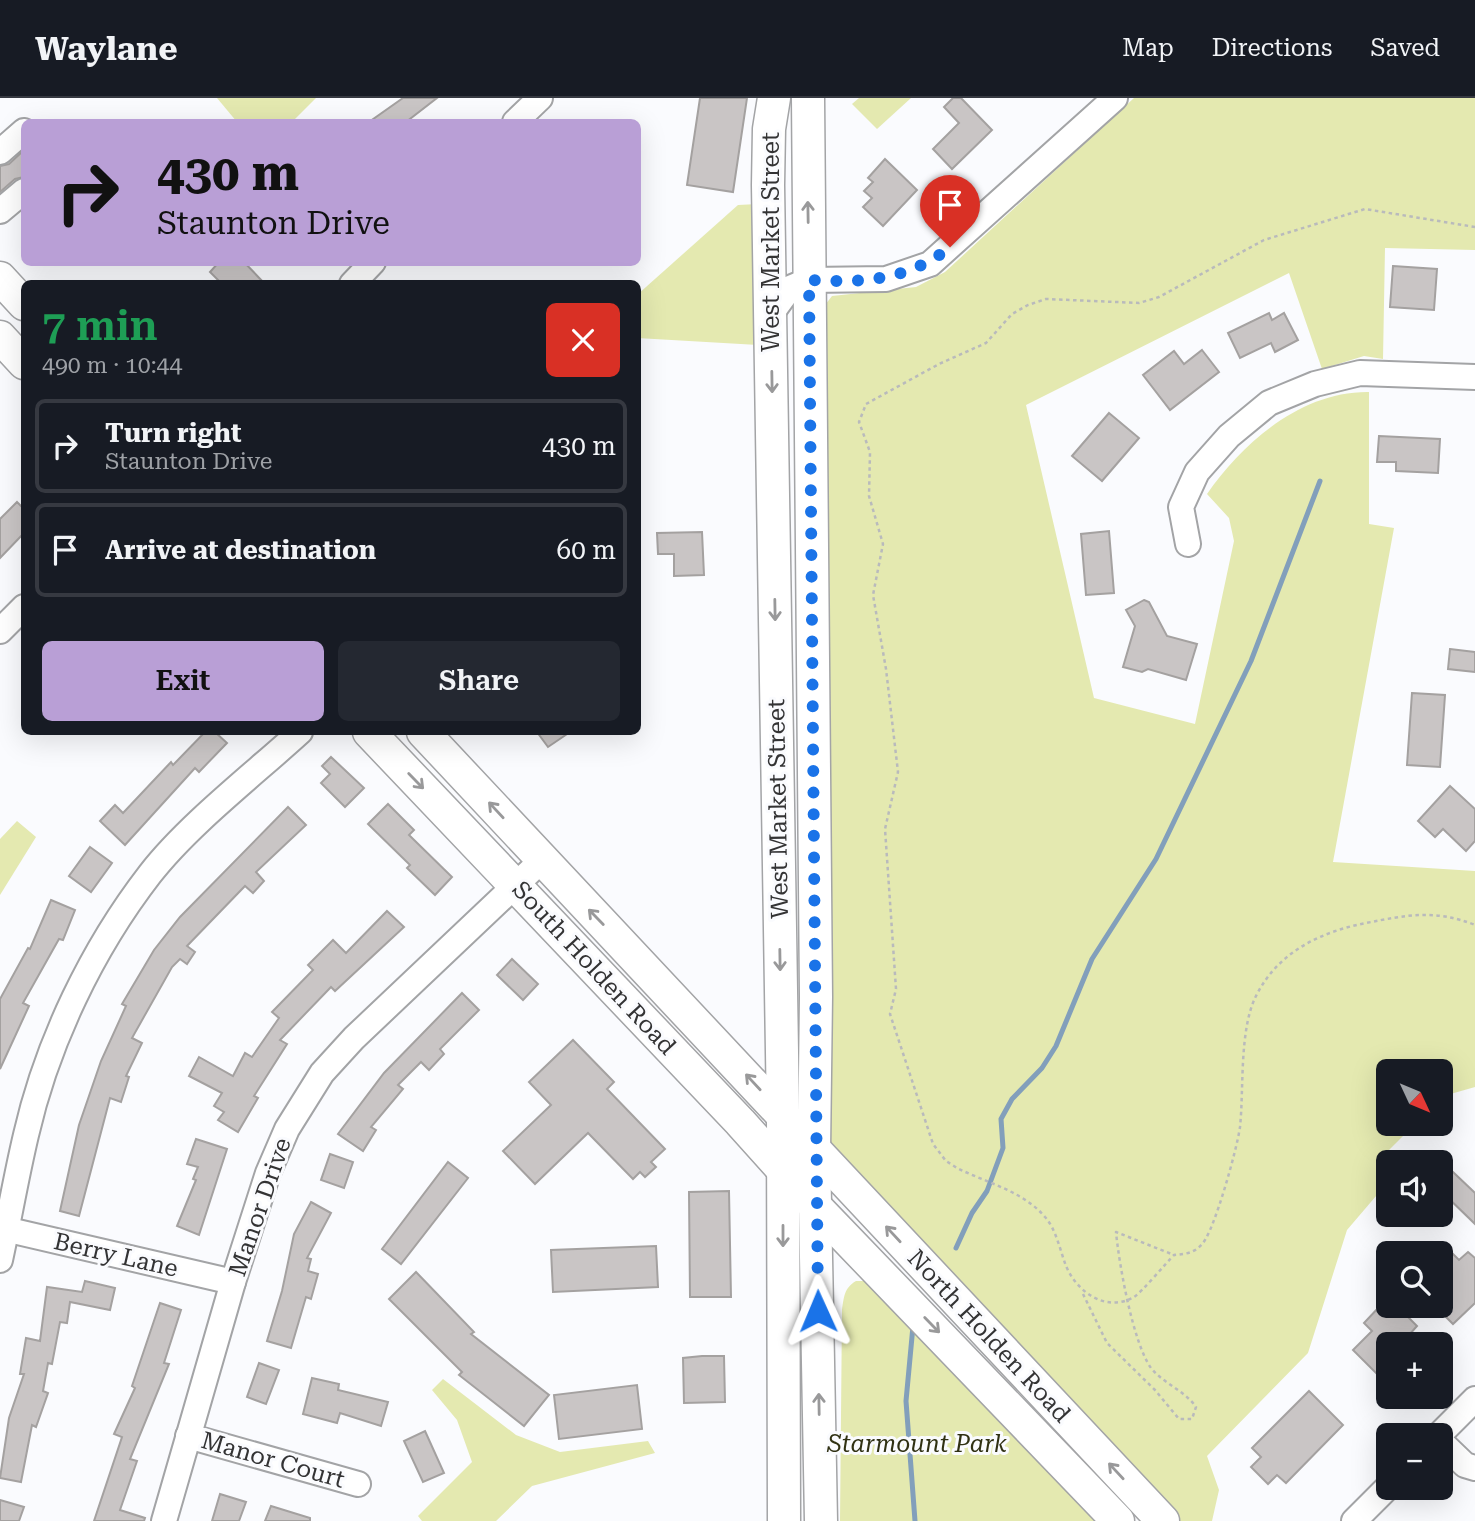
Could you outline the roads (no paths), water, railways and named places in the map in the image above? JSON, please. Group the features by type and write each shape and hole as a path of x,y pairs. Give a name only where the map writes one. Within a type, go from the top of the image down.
{"main road":[{"name":"West Market Street","path":"774,98 769,130 783,1114 784,1521"},
{"name":"West Market Street","path":"808,98 816,997 814,1151 821,1521"},
{"path":"0,278 21,301"},
{"path":"0,337 21,360"},
{"name":"South Holden Road","path":"372,735 782,1167 816,1207"},
{"name":"South Holden Road","path":"427,735 783,1114 814,1151"},
{"name":"North Holden Road","path":"814,1151 1163,1521"},
{"name":"North Holden Road","path":"816,1207 1118,1521"}],"street":[{"path":"518,119 540,98"},
{"path":"771,314 790,288 809,280 886,279 930,264 1115,98"},
{"path":"0,152 21,134"},
{"path":"0,211 21,194"},
{"path":"356,280 369,266"},
{"path":"1188,544 1181,507 1197,472 1229,436 1269,403 1315,384 1360,373 1475,377"},
{"path":"0,631 21,610"},
{"path":"0,1260 3,1229 26,1133 51,1054 83,980 118,918 161,862 297,735"},
{"name":"Manor Drive","path":"164,1521 233,1282 287,1129 322,1073 354,1038 542,860"},
{"name":"Berry Lane","path":"3,1229 233,1282"},
{"path":"1451,1423 1475,1399"},
{"name":"Manor Court","path":"188,1436 358,1484"},
{"path":"1453,1453 1465,1465 1475,1468"},
{"path":"1354,1521 1376,1499"}],"waterway":[{"path":"956,1248 972,1213 987,1191 1003,1148 1001,1119 1012,1099 1042,1068 1056,1046 1092,959 1156,859 1251,661 1320,481"},
{"path":"913,1326 906,1401 915,1521"}],"park label":[{"name":"Starmount Park","path":"917,1444"}]}
